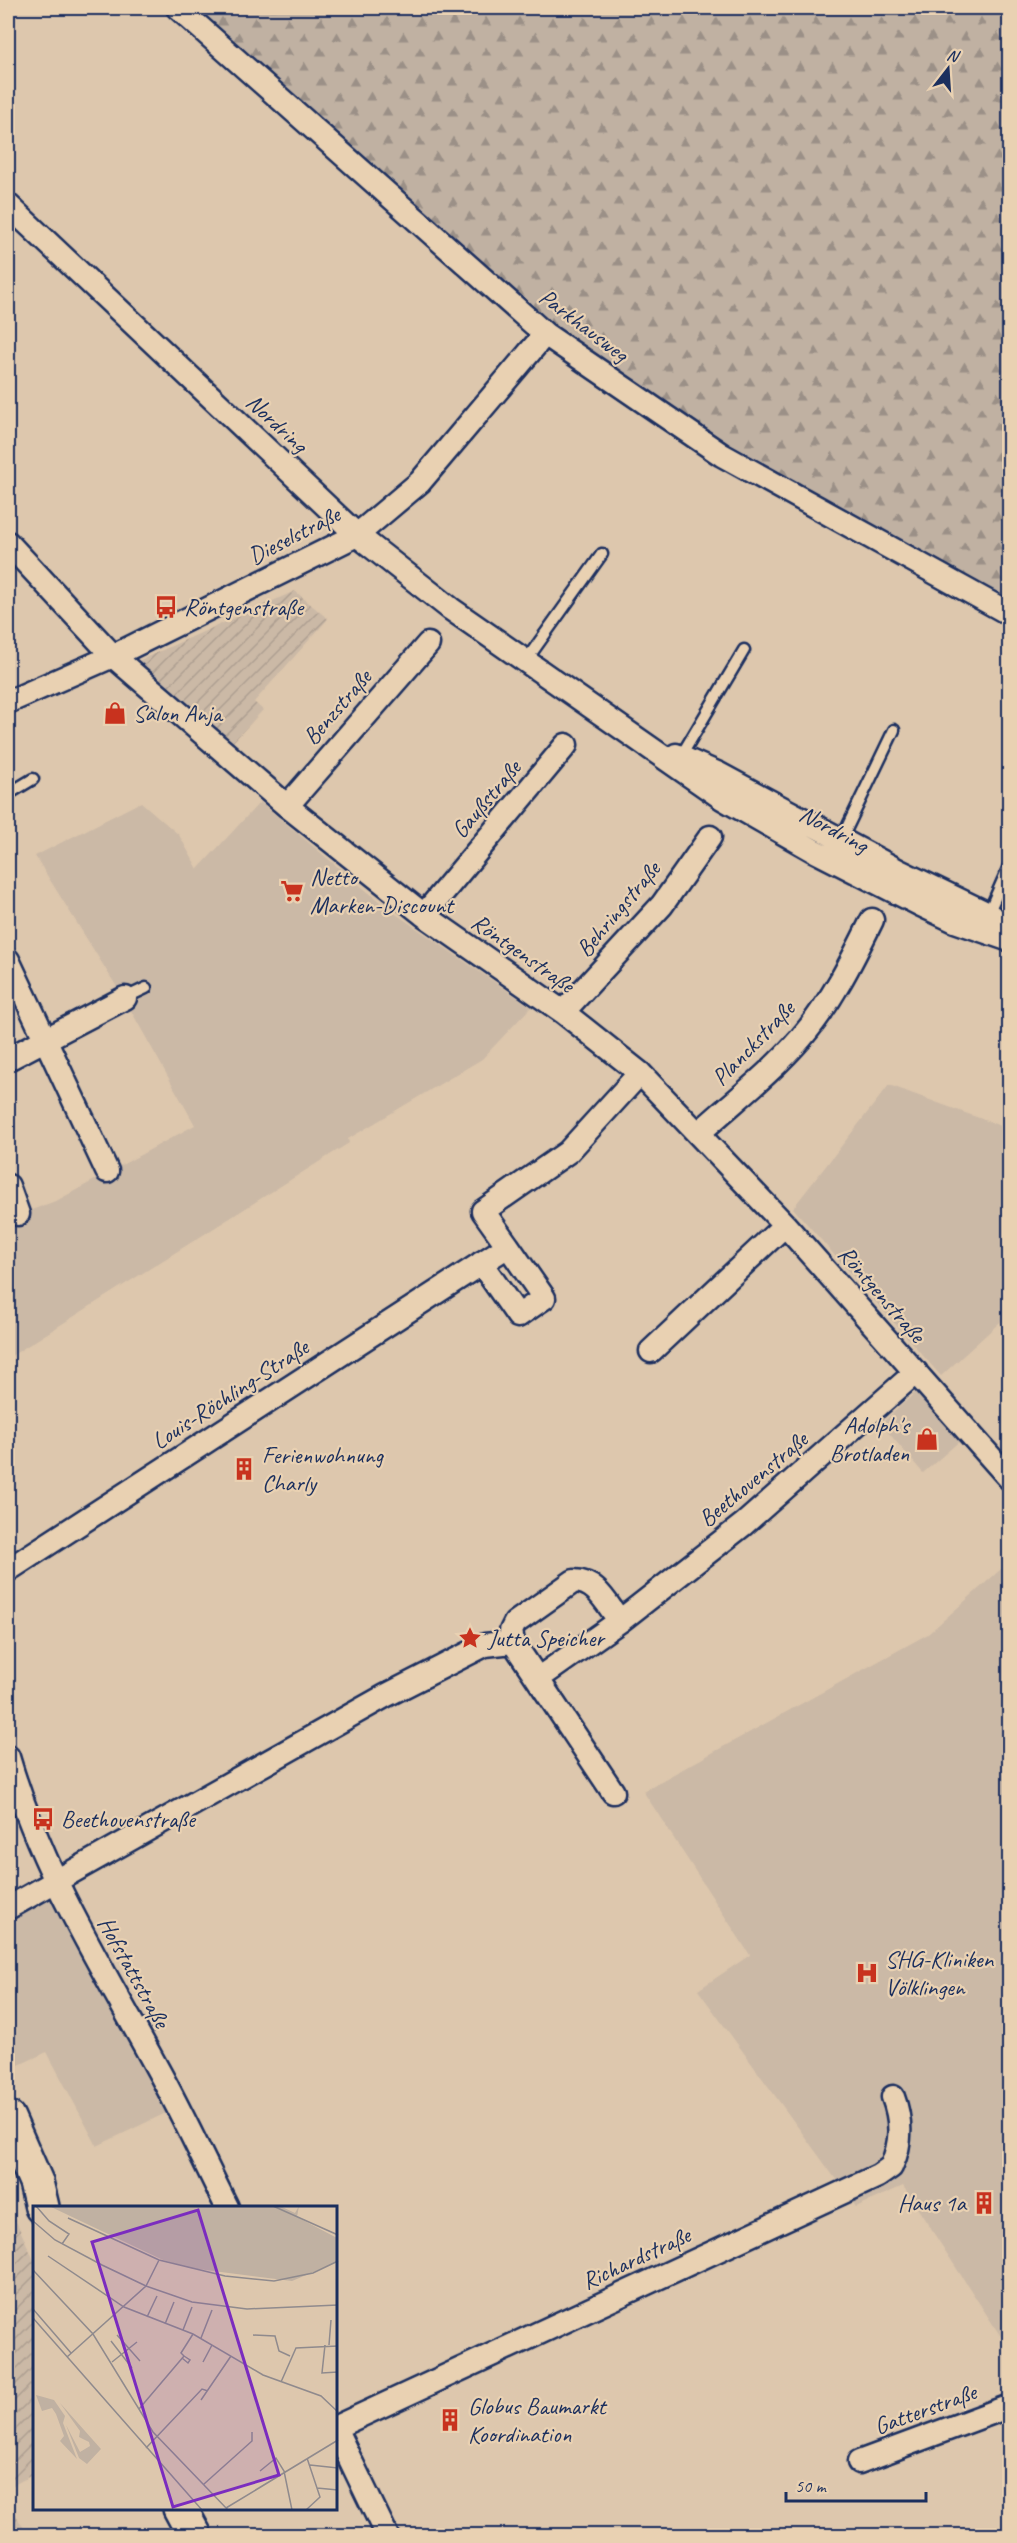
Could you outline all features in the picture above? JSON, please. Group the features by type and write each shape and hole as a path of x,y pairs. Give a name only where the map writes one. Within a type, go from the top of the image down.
{"main road":[{"path":"8,2118 36,2182 41,2206"},
{"path":"8,2151 30,2194 40,2206"}],"street":[{"name":"Parkhausweg","path":"178,8 545,334 722,455 1010,614"},
{"name":"Nordring","path":"8,205 357,535 525,662 722,798 813,850 954,921 1010,940"},
{"name":"Dieselstraße","path":"8,702 113,656 357,535 420,482 545,334"},
{"name":"Röntgenstraße","path":"8,543 113,656 287,806 424,915 562,1012 640,1073 785,1224 1010,1479"},
{"name":"Benzstraße","path":"287,806 428,644"},
{"name":"Nordring","path":"644,742 681,756 988,914 1010,929"},
{"name":"Gaußstraße","path":"424,915 566,745"},
{"name":"Behringstraße","path":"562,1012 662,904 710,837"},
{"name":"Planckstraße","path":"699,1133 770,1070 802,1037 845,975 872,920"},
{"path":"8,960 107,1171"},
{"path":"8,1059 125,998"},
{"path":"481,1263 518,1316 544,1298 483,1211 568,1152 640,1073"},
{"path":"8,1186 18,1214"},
{"path":"651,1351 785,1224"},
{"name":"Louis-Röchling-Straße","path":"8,1570 508,1246"},
{"name":"Beethovenstraße","path":"539,1678 620,1621 768,1504 916,1372"},
{"path":"614,1792 513,1642 511,1631 516,1623 574,1581 585,1581 596,1589 620,1621"},
{"path":"8,1908 55,1884 385,1696 485,1645 513,1642"},
{"name":"Hofstattstraße","path":"8,1757 32,1831 55,1884 159,2072 226,2206"},
{"name":"Richardstraße","path":"338,2428 878,2176 891,2167 901,2133 900,2116 893,2097"},
{"name":"Gatterstraße","path":"858,2462 1010,2406"},
{"path":"338,2433 387,2535"}],"lane":[{"path":"525,662 602,554"},
{"path":"681,756 744,650"},
{"name":"Nordring","path":"841,840 894,730"},
{"path":"8,794 33,779"},
{"path":"988,914 1010,864"},
{"path":"125,998 146,988"},
{"path":"8,2528 11,2535"}],"shaded area":[{"path":"295,591 328,619 254,702 263,710 232,743 138,661"},
{"path":"141,802 179,835 198,869 260,802 387,908 531,1007 482,1059 348,1139 349,1143 8,1358 8,1219 58,1200 195,1125 125,1000 35,856"},
{"path":"889,1085 1009,1129 1009,1314 941,1376 793,1208"},
{"path":"918,1390 962,1439 923,1473 881,1424"},
{"name":"SHG-Kliniken Völklingen","path":"1009,1562 1009,2349 903,2186 856,2207 698,1990 750,1955 643,1791 928,1634"},
{"path":"59,1895 170,2111 97,2146 47,2052 8,2070 8,1921"},
{"path":"8,2204 33,2258 33,2475 8,2488"},
{"path":"8,2500 27,2535 8,2535"}],"green space":[{"path":"193,8 1009,8 1009,601 796,494 580,349"}],"place":[{"name":"Röntgenstraße","path":"166,607"},
{"name":"Salon Anja","path":"115,713"},
{"name":"Netto Marken-Discount","path":"292,891"},
{"name":"Adolph's Brotladen","path":"927,1439"},
{"name":"Ferienwohnung Charly","path":"244,1469"},
{"name":"Jutta Speicher","path":"470,1638"},
{"name":"Beethovenstraße","path":"43,1819"},
{"name":"SHG-Kliniken Völklingen","path":"867,1973"},
{"name":"Haus 1a","path":"984,2203"},
{"name":"Globus Baumarkt Koordination","path":"450,2420"}]}
